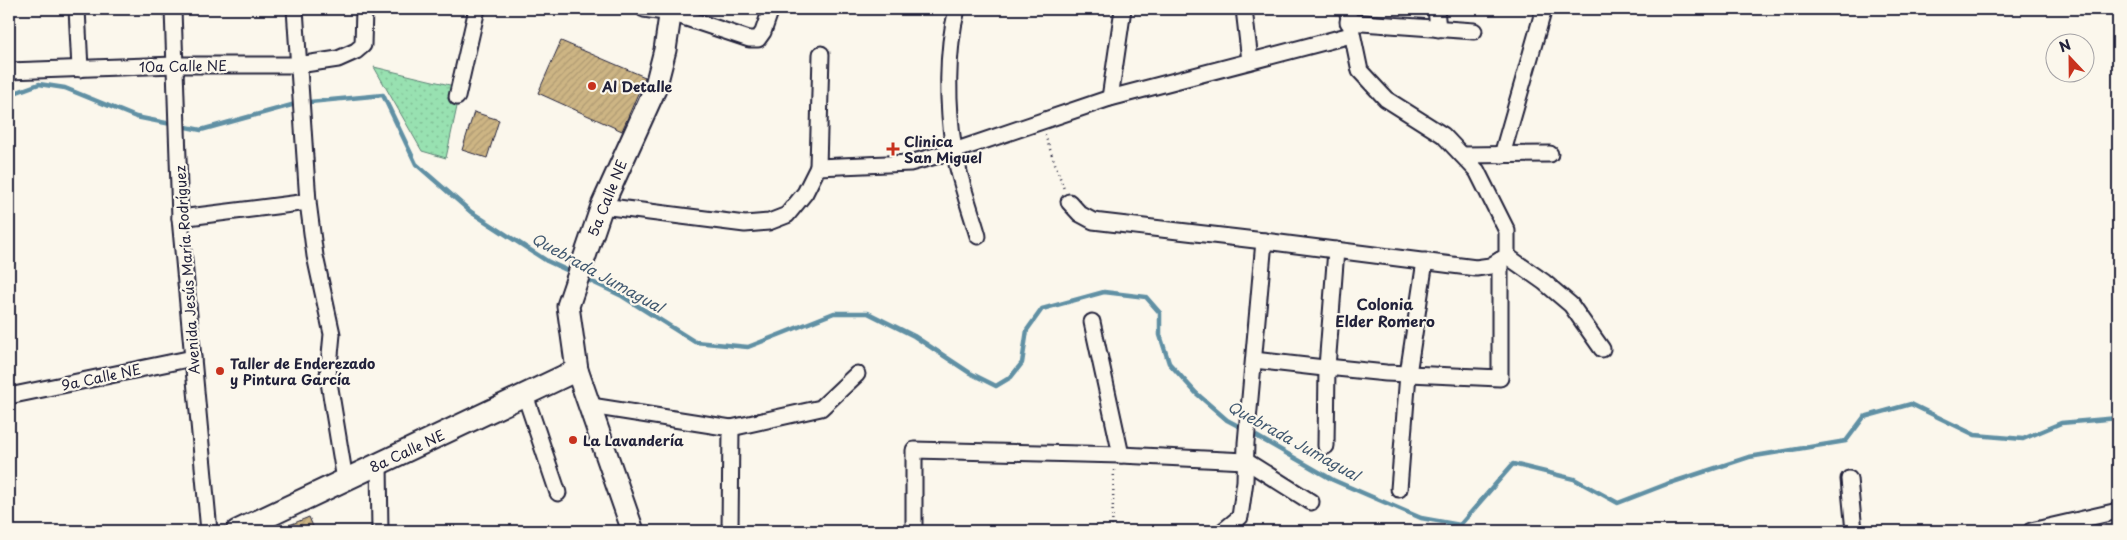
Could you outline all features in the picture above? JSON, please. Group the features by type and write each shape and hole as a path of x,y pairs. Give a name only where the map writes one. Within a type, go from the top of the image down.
{"street":[{"path":"77,9 80,69"},
{"name":"Avenida Jesús María Rodríguez","path":"173,9 180,218 209,531"},
{"path":"295,9 308,202 315,256 332,334 328,376 346,480"},
{"name":"10a Calle NE","path":"9,71 176,65 298,64 338,59 356,52 363,45 364,9"},
{"path":"457,97 477,9"},
{"path":"644,9 670,11 749,39 758,38 763,32 771,9"},
{"path":"957,9 951,31 949,84 954,151 978,236"},
{"path":"1110,98 1122,9"},
{"path":"1244,9 1250,61"},
{"path":"1436,9 1438,29"},
{"name":"5a Calle NE","path":"632,531 591,406 577,370 568,306 602,206 655,89 665,50 670,11"},
{"path":"1502,155 1543,12"},
{"path":"818,167 910,163 954,151 1110,98 1250,61 1349,22 1474,31"},
{"path":"1254,360 1324,368 1500,378 1504,258 1507,231 1477,171 1443,135 1386,99 1360,71 1349,22"},
{"path":"602,206 745,224 769,222 787,215 805,193 818,167 821,54"},
{"path":"1462,155 1550,154"},
{"path":"180,218 308,202"},
{"path":"1069,202 1080,214 1093,222 1264,241 1476,268 1490,266 1504,258"},
{"path":"1223,531 1240,517 1264,241"},
{"path":"1326,446 1327,367 1336,250"},
{"path":"1504,258 1544,282 1571,305 1602,349"},
{"path":"1399,490 1408,374 1425,261"},
{"path":"1092,322 1118,455"},
{"name":"9a Calle NE","path":"9,396 193,358"},
{"name":"8a Calle NE","path":"237,531 577,370"},
{"path":"591,406 731,428 821,408 857,374"},
{"path":"525,395 558,493"},
{"path":"730,531 731,428"},
{"path":"914,531 914,450 1118,455 1246,461 1311,502"},
{"path":"379,464 380,531"},
{"path":"1849,479 1854,531"},
{"path":"2035,531 2118,511"}],"path":[{"path":"1040,122 1069,202"},
{"path":"1112,531 1118,455"}],"green space":[{"path":"374,67 454,86 449,100 458,102 446,158 422,151"}],"building":[{"name":"Al Detalle","path":"561,41 645,77 622,131 538,93"},
{"path":"474,112 499,120 487,158 462,150"},
{"path":"309,517 315,531 275,531"}],"waterway":[{"name":"Quebrada Jumagual","path":"9,95 39,84 65,88 136,117 201,130 299,103 383,95 416,164 471,212 547,261 573,273"},
{"name":"Quebrada Jumagual","path":"584,278 622,296 695,342 748,347 834,313 868,313 914,336 970,373 996,386 1011,377 1022,363 1027,330 1042,309 1104,292 1146,297 1160,313 1160,335 1169,363 1196,393 1227,420 1244,429"},
{"name":"Quebrada Jumagual","path":"1251,433 1333,480 1421,518 1460,525 1513,464 1574,479 1618,503 1667,484 1749,457 1846,441 1864,417 1911,404 1975,435 2023,439 2061,423 2118,418"}],"place":[{"name":"Al Detalle","path":"592,86"},
{"name":"Clinica San Miguel","path":"893,149"},
{"name":"Taller de Enderezado y Pintura García","path":"220,371"},
{"name":"La Lavandería","path":"573,440"}],"district":[{"name":"Colonia Elder Romero","path":"1385,312"}]}
